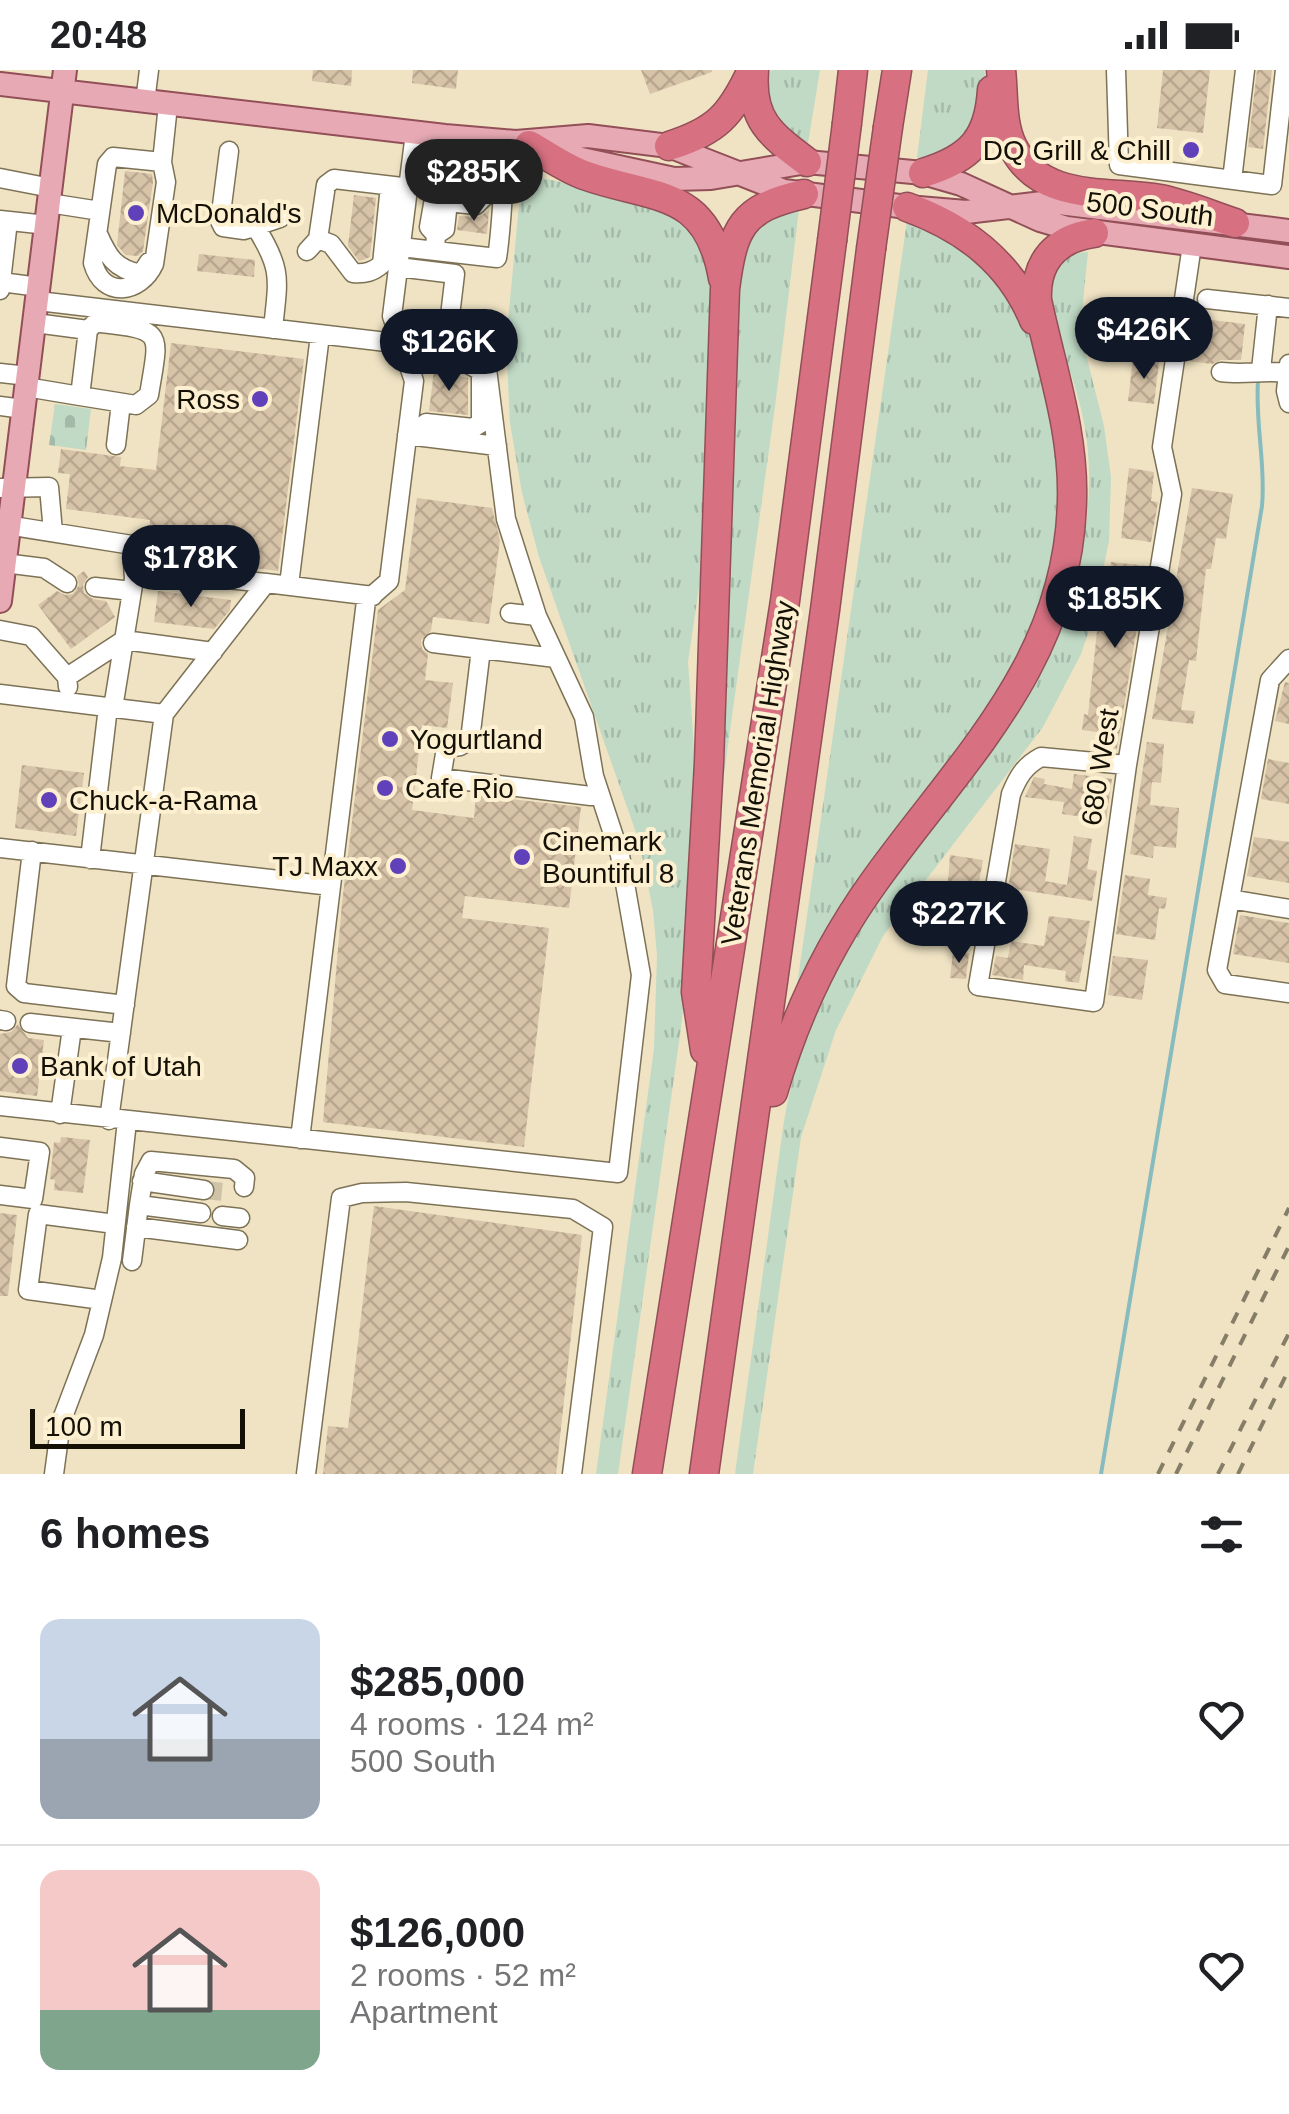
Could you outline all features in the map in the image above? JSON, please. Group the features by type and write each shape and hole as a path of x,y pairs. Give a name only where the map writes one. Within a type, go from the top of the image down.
{"highway":[{"path":"669,146 716,126 753,70"},
{"path":"753,70 753,96 759,116 774,136 807,162"},
{"name":"Veterans Memorial Highway","path":"648,1474 785,601 853,70"},
{"name":"Veterans Memorial Highway","path":"704,1474 896,70"},
{"path":"924,174 957,160 979,141 990,108 994,70"},
{"path":"1001,70 1008,134 1017,154 1037,176 1065,188 1161,200 1235,223"},
{"path":"518,143 584,175 664,195 683,204 702,223 715,245 725,290"},
{"path":"710,1076 696,992 709,763 725,290 735,238 745,220 760,207 804,194"},
{"path":"907,207 960,231 1002,266 1025,301 1054,373"},
{"path":"740,1230 774,1088 812,987 840,933 873,883 1006,706 1036,656 1050,622 1064,570 1072,503 1067,427 1038,300 1040,273 1056,247 1094,233"}],"main road":[{"name":"500 South","path":"0,84 63,81 157,104 518,143 662,178 698,179 807,162 924,174 960,184 1054,225 1289,257"},
{"path":"0,601 6,489 37,304 63,81"},
{"name":"500 South","path":"518,143 588,136 669,146 784,190 907,207 966,212 1051,202 1289,231"}],"lane":[{"path":"149,70 166,182 154,264 137,286 116,289 101,279 94,262 101,240 100,211 107,164 114,157 162,162"},
{"path":"1116,70 1119,165 1272,185 1285,70"},
{"path":"1232,180 1245,70"},
{"path":"399,187 334,178 326,185 313,245 331,244 353,272 368,272 382,264 415,133"},
{"path":"436,243 429,227 434,188 452,180 445,136"},
{"path":"436,243 446,230 448,202 476,205 518,143"},
{"path":"229,151 220,221 223,227 244,230 280,218"},
{"path":"0,178 49,206"},
{"path":"400,247 436,243 498,258 504,212 488,185"},
{"path":"300,1139 366,602 389,581 409,435 414,380 392,316 400,247 399,187"},
{"path":"0,290 4,220 49,206 100,211"},
{"path":"101,240 115,264 125,271 142,274 149,262 154,227 162,207"},
{"path":"255,226 274,255 278,274 272,329"},
{"name":"680 West","path":"1127,765 1042,758 1018,776 1010,794 978,986 1094,1002 1127,765 1172,494 1162,447 1192,245"},
{"path":"398,267 455,274 446,349"},
{"path":"1,282 88,330"},
{"path":"1207,299 1289,308"},
{"path":"0,1106 618,1173 641,975 620,855 594,776 584,717 537,616 506,519 486,362 480,353 37,304"},
{"path":"1261,370 1268,305"},
{"path":"0,373 19,394 80,396 136,404 149,396 155,342 144,328 95,323 88,330 80,396"},
{"path":"289,585 320,335"},
{"path":"409,435 426,422 473,428 483,416 478,366 447,361 426,347"},
{"path":"1289,361 1289,403"},
{"path":"1221,372 1288,373"},
{"path":"116,445 121,403"},
{"path":"409,435 497,446"},
{"path":"6,489 50,488 53,532"},
{"path":"4,524 132,545 133,585 110,708 90,858"},
{"path":"4,562 44,568 68,583"},
{"path":"95,586 133,585 148,570 372,596"},
{"path":"54,1474 61,1422 94,1334 115,1224 121,1033 164,714 266,583"},
{"path":"510,613 537,616"},
{"path":"0,630 31,636 68,677 69,702"},
{"path":"68,677 124,640 213,652"},
{"path":"433,643 556,658"},
{"path":"481,648 470,740 446,748 441,778 592,796"},
{"path":"1289,662 1270,680 1217,970 1225,984 1289,993"},
{"path":"0,694 164,714"},
{"path":"0,848 331,886"},
{"path":"32,852 16,986 24,993 125,1006"},
{"path":"1230,899 1289,909"},
{"path":"30,1024 121,1033"},
{"path":"60,1114 72,1028"},
{"path":"0,1146 40,1152 33,1200 0,1196"},
{"path":"132,1261 142,1181 152,1162 234,1169 245,1178 237,1191"},
{"path":"142,1181 204,1190"},
{"path":"306,1474 341,1198 362,1193 406,1192 573,1210 603,1227 572,1474"},
{"path":"139,1205 201,1213"},
{"path":"102,1300 28,1290 38,1214 115,1224"},
{"path":"136,1226 238,1240"}],"green space":[{"path":"771,70 820,70 808,143 788,130 773,113 767,93"},
{"path":"928,70 984,70 987,84 979,129 933,159 917,158"},
{"path":"522,174 643,199 691,224 715,275 702,567 688,662 698,805 692,931 618,1474 596,1474 654,1049 657,956 653,910 639,841 539,557 522,493 510,423 506,342"},
{"path":"799,209 724,774 721,773 741,262 743,249 762,218"},
{"path":"907,221 974,248 1026,317 1054,413 1065,496 1035,644 794,1006"},
{"path":"1088,252 1080,331 1104,426 1111,477 1109,541 1093,618 1081,654 1043,727 883,936 836,1030 801,1137 753,1474 735,1474 784,1121 806,1036 829,981 857,930 1024,698 1068,607 1084,537 1089,461 1084,424 1057,327 1049,280 1070,257"},
{"path":"55,404 91,409 86,450 49,445"}],"building":[{"path":"313,70 352,70 351,86 312,81"},
{"path":"413,70 458,70 456,89 412,83"},
{"path":"641,70 712,70 712,72 650,94"},
{"path":"1163,70 1210,70 1203,133 1157,128"},
{"path":"1257,70 1272,70 1263,149 1248,147"},
{"path":"460,169 480,172 478,185 471,192 457,190"},
{"name":"McDonald's","path":"125,171 152,174 143,251 138,256 126,255 117,245"},
{"path":"354,195 376,198 370,257 359,261 348,246"},
{"path":"489,210 487,234 457,230 459,216 479,217"},
{"path":"199,254 255,260 254,277 197,271"},
{"path":"1195,318 1245,324 1241,360 1212,364 1189,361"},
{"path":"171,343 304,359 278,571 146,555 150,520 66,509 70,474 58,473 61,449 121,457 120,466 156,470"},
{"path":"1133,359 1159,362 1154,404 1128,401"},
{"path":"434,371 468,378 468,415 429,411"},
{"path":"1129,468 1154,472 1151,501 1158,502 1151,542 1121,538"},
{"path":"1192,488 1233,494 1226,539 1216,538 1211,569 1206,569 1196,661 1189,660 1181,710 1195,711 1193,724 1152,719"},
{"path":"417,498 492,508 500,540 489,624 433,617 431,631 421,640 422,649 428,654 425,680 453,683 447,728 422,725 412,810 474,818 476,795 581,807 569,908 465,896 462,918 549,928 524,1147 323,1122 342,903 378,610 405,590"},
{"path":"1111,562 1147,566 1117,749 1102,747 1104,733 1082,730 1084,714 1088,715 1098,622 1102,622"},
{"path":"84,571 88,577 84,593 106,601 115,617 71,649 38,605 57,591 73,594 79,585 77,576"},
{"path":"158,591 231,600 230,610 214,629 154,622"},
{"path":"1285,682 1289,683 1289,724 1275,721"},
{"path":"1147,742 1164,744 1161,783 1152,782 1150,805 1179,808 1176,848 1154,846 1153,858 1130,854"},
{"path":"1268,759 1289,763 1289,804 1261,799"},
{"name":"Chuck-a-Rama","path":"22,765 84,773 76,836 15,828"},
{"path":"1074,774 1112,779 1106,820 1062,814 1064,802 1025,797 1034,777 1045,779 1044,784 1072,789"},
{"path":"1074,836 1092,839 1087,869 1097,871 1092,901 1008,888 1015,844 1050,849 1045,881 1067,885"},
{"path":"1254,837 1289,842 1289,883 1247,876"},
{"path":"950,855 983,860 976,899 947,896"},
{"path":"1125,875 1150,879 1148,895 1167,898 1165,909 1159,908 1155,940 1116,934"},
{"path":"1004,910 1017,912 1013,939 999,937"},
{"path":"1240,915 1289,923 1289,963 1233,954"},
{"path":"1049,916 1090,921 1079,983 1065,981 1066,971 1024,965 1023,980 992,975 996,956 1008,958 1011,941 1044,946"},
{"path":"953,952 969,953 966,979 950,978"},
{"path":"1113,956 1148,960 1142,1000 1108,995"},
{"name":"Bank of Utah","path":"18,1024 28,1038 44,1040 37,1096 0,1091 0,1034 11,1032"},
{"path":"61,1137 90,1140 83,1193 54,1190 55,1180 50,1179 54,1142 60,1143"},
{"path":"374,1206 582,1235 556,1474 323,1474 328,1426 348,1428"},
{"path":"0,1213 17,1215 8,1296 0,1296"}],"waterway":[{"path":"1101,1474 1262,506 1258,381"}],"tunnel":[{"path":"460,172 480,174"},
{"path":"458,185 478,187"},
{"path":"204,1190 225,1192"}],"railway":[{"path":"1158,1474 1289,1208"},
{"path":"1176,1474 1289,1246"},
{"path":"1218,1474 1289,1333"},
{"path":"1238,1474 1289,1369"}],"place":[{"name":"DQ Grill & Chill","path":"1191,150"},
{"name":"McDonald's","path":"136,213"},
{"name":"Ross","path":"260,399"},
{"name":"Yogurtland","path":"390,739"},
{"name":"Cafe Rio","path":"385,788"},
{"name":"Chuck-a-Rama","path":"49,800"},
{"name":"Cinemark Bountiful 8","path":"522,857"},
{"name":"TJ Maxx","path":"398,866"},
{"name":"Bank of Utah","path":"20,1066"}]}
